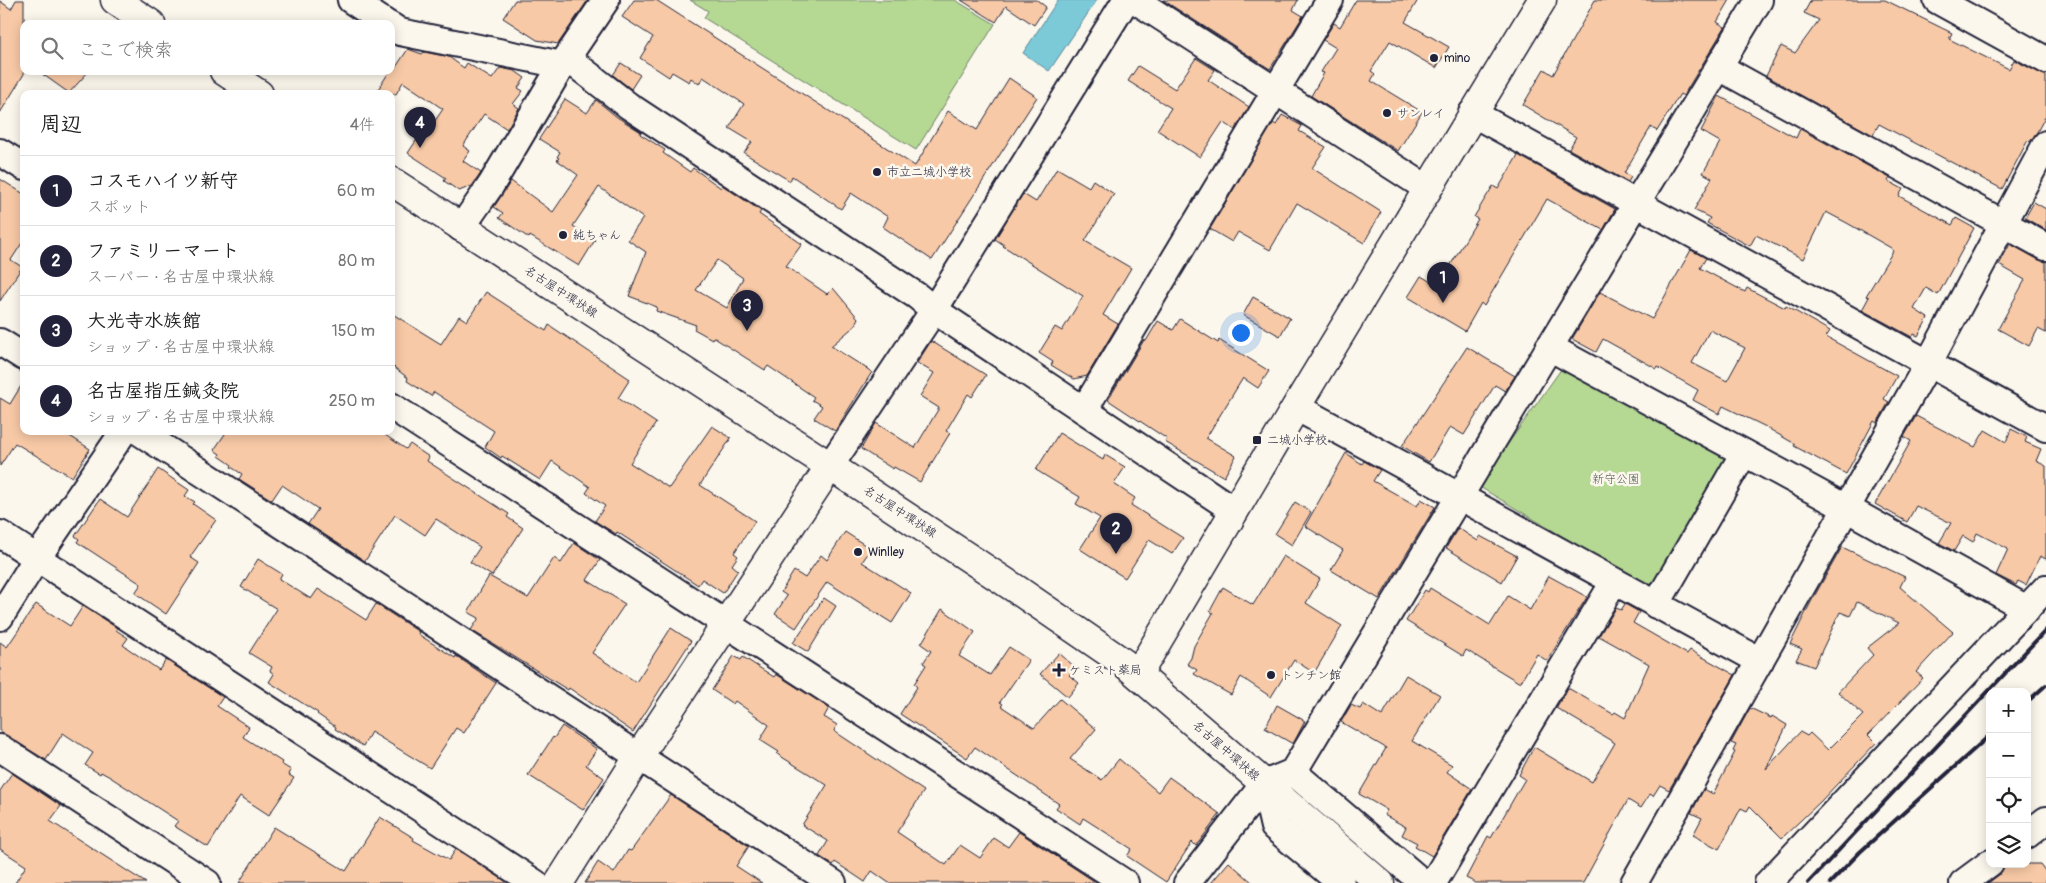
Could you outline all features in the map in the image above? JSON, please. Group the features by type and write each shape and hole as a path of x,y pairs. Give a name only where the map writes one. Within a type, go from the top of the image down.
{"main road":[{"path":"115,0 145,20"},
{"path":"1138,674 1472,113 1542,0"},
{"path":"230,75 253,90"},
{"name":"名古屋中環状線","path":"395,184 1020,591 1138,674 1380,883"},
{"path":"559,883 725,624 830,466"}],"street":[{"path":"351,0 382,20"},
{"path":"461,228 490,185 564,61 606,0"},
{"path":"830,466 934,310 1126,0"},
{"path":"1135,0 1428,188"},
{"path":"1084,410 1330,0"},
{"path":"1187,883 1264,784 1293,772 1759,0"},
{"path":"1937,0 2046,60"},
{"path":"395,29 400,32 564,61 1235,511"},
{"path":"1719,67 2046,247"},
{"path":"1472,113 2046,428"},
{"path":"1634,883 1928,364 2046,144"},
{"path":"0,152 20,164"},
{"path":"0,342 20,354"},
{"path":"1549,347 1846,508 2027,609"},
{"path":"1296,407 1460,495 1614,582 1760,661"},
{"path":"395,409 1125,883"},
{"path":"0,617 37,558 121,435"},
{"path":"144,435 833,883"},
{"path":"1656,605 1744,453"},
{"path":"0,534 535,883"},
{"path":"1434,883 1614,582"},
{"path":"1768,883 2046,588"},
{"path":"0,748 208,883"},
{"path":"1293,772 1423,883"},
{"path":"1264,784 1274,827 1341,883"},
{"path":"1963,883 1986,866"}],"green space":[{"path":"690,0 955,0 995,24 916,150 704,18 708,11"},
{"name":"新守公園","path":"1562,368 1732,456 1649,588 1478,486"}],"water":[{"path":"1058,0 1097,0 1049,71 1023,53"}],"building":[{"path":"16,0 24,0 24,20 20,20 20,75 23,75 0,113 0,1 11,9"},
{"path":"515,0 588,0 558,44 537,40 503,18"},
{"path":"634,0 656,0 915,166 948,111 977,130 1009,78 1037,97 932,260 883,227 888,217 851,193 841,209 792,176 790,181 744,153 752,142 729,128 744,104 703,77 699,84 691,78 689,82 672,72 669,77 640,58 653,37 622,17"},
{"path":"961,0 1037,0 1046,7 1034,25 1006,6 996,22"},
{"path":"1163,0 1298,0 1293,10 1303,16 1270,69"},
{"path":"1356,0 1418,0 1405,22 1449,47 1436,68 1390,41 1371,71 1375,74 1371,81 1422,112 1398,151 1311,96 1324,73 1321,72 1336,48 1323,40 1334,23 1340,27"},
{"path":"1595,0 1730,0 1717,22 1725,27 1683,96 1680,94 1657,131 1651,127 1624,173 1631,177 1628,182 1569,149 1576,137 1523,105 1544,69 1553,75"},
{"path":"1811,0 1885,0 1952,33 1949,39 2009,69 2014,60 2046,76 2046,115 2030,142 2028,140 2002,189 1879,124 1873,135 1766,76 1781,46 1795,53 1819,20 1804,13"},
{"path":"408,49 422,54 424,52 449,57 464,68 467,63 492,79 500,68 515,71 525,78 518,88 523,91 513,104 519,108 507,129 484,114 463,146 470,151 463,161 481,173 472,186 459,191 444,181 446,178 408,153 418,138 422,140 443,109 403,82 396,94 395,90 378,90 387,75 395,75 395,68"},
{"path":"1196,58 1215,70 1208,80 1249,107 1235,130 1223,122 1200,157 1157,130 1171,108 1128,81 1138,66 1175,89"},
{"path":"621,63 640,75 631,89 613,75"},
{"path":"44,75 85,75 72,90 65,90"},
{"path":"1719,96 1796,138 1800,129 1890,178 1888,181 1903,189 1899,196 1952,225 1956,218 1974,228 1938,295 1926,288 1914,309 1928,318 1918,336 1914,334 1912,337 1862,310 1869,297 1866,296 1893,251 1891,248 1847,223 1826,212 1803,259 1756,235 1750,246 1707,223 1710,218 1694,210 1712,178 1703,173 1720,142 1701,131"},
{"path":"565,99 587,113 596,100 617,117 641,132 640,134 665,150 663,153 690,172 693,168 721,188 722,185 761,211 759,214 802,244 786,266 827,294 833,288 858,318 857,324 831,346 872,372 835,431 814,418 822,406 812,400 814,397 768,366 765,370 713,337 712,339 694,329 696,325 656,311 657,307 629,296 646,252 628,240 643,218 599,187 573,226 595,240 579,266 530,236 529,238 499,218 503,213 494,207 511,181 553,212 578,175 557,160 560,152 539,139","holes":["717,260 743,278 727,308 696,290"]},
{"path":"1282,115 1302,126 1299,131 1326,147 1312,168 1381,212 1364,243 1297,203 1270,250 1238,232 1232,242 1210,229 1273,123 1276,125"},
{"path":"1518,155 1615,209 1603,230 1547,199 1484,306 1481,303 1465,331 1408,297 1421,276 1438,286 1478,219 1474,217 1483,202 1493,186 1498,189"},
{"path":"1057,168 1089,187 1093,180 1114,194 1085,241 1131,268 1103,315 1118,324 1087,376 1074,379 1051,365 1053,362 1039,353 1055,327 1062,331 1083,296 1003,246 995,239 1023,194 1036,202"},
{"path":"0,179 20,192 20,246 11,260 20,266 20,270 0,301"},
{"path":"2034,202 2046,209 2046,230 2025,218"},
{"path":"2010,244 2046,262 2046,333 2038,329 2029,346 1998,329 2025,280 1999,265"},
{"path":"1691,250 1706,258 1700,268 1745,292 1747,288 1785,308 1786,306 1830,331 1826,337 1897,376 1884,399 1889,402 1877,423 1874,421 1846,474 1794,446 1795,444 1764,426 1723,406 1719,414 1693,400 1698,390 1603,339 1596,352 1572,339 1600,292 1652,319","holes":["1710,330 1745,348 1727,381 1692,363"]},
{"path":"486,292 546,331 549,325 630,379 618,398 656,423 630,463 669,488 712,426 731,438 700,485 755,521 734,553 738,556 732,565 738,570 723,593 702,579 698,585 617,532 616,534 595,521 605,506 586,493 590,487 552,461 540,480 502,456 501,458 485,447 494,431 434,392 431,396 407,381 408,378 395,368 395,315 441,344 459,316 467,321"},
{"path":"1253,297 1290,318 1280,336 1243,315"},
{"path":"1180,319 1218,343 1219,340 1269,371 1258,388 1243,378 1206,438 1236,456 1224,477 1165,442 1167,439 1108,400 1144,340 1146,341 1158,321 1173,330"},
{"path":"931,341 986,375 972,397 968,394 946,431 950,433 920,482 894,467 893,469 861,449 876,423 915,448 939,408 920,396 934,373 917,363"},
{"path":"1467,347 1515,376 1505,391 1495,385 1464,435 1450,427 1429,462 1402,446"},
{"path":"20,388 20,435 68,435 90,449 72,477 15,443 0,466 0,398 10,404"},
{"path":"1916,416 1975,447 1985,430 2006,442 2011,429 2027,437 2025,442 2041,449 2036,461 2046,466 2046,559 2040,556 2026,585 2018,581 2016,585 1996,575 2008,549 1977,533 1973,542 1963,536 1954,551 1939,543 1951,523 1916,506 1907,522 1875,504 1911,441 1904,437"},
{"path":"1059,433 1103,460 1105,455 1125,467 1114,484 1135,498 1131,505 1183,538 1172,554 1149,540 1125,578 1080,549 1100,518 1076,504 1080,497 1036,470"},
{"path":"224,435 385,435 406,449 410,444 429,457 427,461 509,514 507,517 523,528 492,576 470,562 480,547 436,519 425,535 395,515 365,561 308,524 318,509 282,485 272,500 239,479 242,474 231,467 232,465 214,450"},
{"path":"1346,453 1362,464 1364,461 1380,470 1373,481 1417,506 1421,499 1435,507 1379,599 1331,570 1343,550 1305,526"},
{"path":"158,469 189,490 185,496 216,520 190,557 199,563 166,614 135,593 141,584 77,542 79,539 75,536 100,499 127,517"},
{"path":"1295,502 1311,512 1292,545 1275,534"},
{"path":"1458,528 1478,541 1480,536 1517,556 1502,582 1446,548"},
{"path":"845,532 871,549 862,562 911,593 892,623 827,582 796,628 775,614 787,596 781,592 794,571 805,578 821,555 827,560"},
{"path":"574,543 600,560 587,580 625,604 592,653 636,682 671,628 691,641 633,732 569,688 568,690 471,630 479,618 468,612 489,576 528,598 554,558 561,563"},
{"path":"1842,547 1905,577 1900,587 1953,632 1916,672 1923,678 1868,735 1876,743 1820,802 1782,838 1750,806 1747,811 1741,808 1719,849 1693,835 1702,818 1691,813 1704,789 1713,794 1735,752 1733,751 1736,745 1731,743 1750,708 1771,718 1772,716 1787,725 1766,769 1800,732 1807,736 1810,733 1828,750 1863,715 1838,692 1873,655 1867,648 1899,623 1857,602 1850,616 1840,612 1814,667 1796,660 1802,649 1790,644"},
{"path":"1283,556 1320,579 1306,603 1342,626 1314,673 1294,660 1271,697 1241,677 1231,695 1194,674 1197,670 1187,664 1191,658 1194,646 1213,613 1210,611 1223,587 1253,605"},
{"path":"258,559 282,574 279,579 311,599 318,589 366,620 376,604 419,632 418,634 455,658 456,656 496,683 464,733 456,728 430,768 371,732 363,746 335,729 336,727 318,713 269,682 274,674 270,671 272,667 249,653 277,609 241,587"},
{"path":"1549,576 1587,597 1547,661 1537,654 1520,683 1466,650 1463,656 1406,621 1425,590 1428,592 1430,588 1490,625 1508,596 1530,610"},
{"path":"824,598 836,606 808,652 793,643"},
{"path":"36,604 70,626 83,606 117,628 116,630 128,638 123,645 159,670 166,660 223,697 217,706 249,727 243,737 291,770 289,775 294,778 269,815 240,796 208,847 174,826 178,821 110,777 101,772 100,774 85,765 93,753 63,733 46,760 0,732 0,642 7,647"},
{"path":"1625,604 1639,612 1633,623 1687,654 1690,650 1735,675 1669,790 1660,785 1653,796 1650,794 1641,808 1628,800 1583,883 1476,883 1466,878 1488,836 1491,838 1525,779 1519,775 1534,747 1592,782 1615,743 1556,708 1568,688 1613,714 1615,712 1625,718 1649,664 1599,636 1616,608 1621,610"},
{"path":"942,609 975,632 959,656 990,675 1009,647 1029,660 1000,702 1003,704 1001,706 1034,728 1060,699 1096,729 1070,759 1102,780 1119,759 1158,792 1169,777 1220,814 1196,846 1192,842 1166,882 1127,856 1132,849 1083,818 1080,824 1056,808 1059,804 975,747 967,758 900,714 917,687 914,684 926,665 923,663 931,651 921,644"},
{"path":"1059,653 1076,668 1069,675 1079,683 1068,697 1040,674"},
{"path":"734,656 741,660 743,657 774,677 776,674 829,708 824,717 837,725 834,731 924,791 897,832 946,865 960,845 980,858 994,838 1008,847 1019,832 1097,883 889,883 872,871 865,882 835,862 833,865 819,856 828,841 802,825 827,785 777,754 779,752 760,740 769,725 735,701 733,704 712,690"},
{"path":"1406,675 1440,695 1412,741 1452,765 1447,772 1472,789 1432,856 1415,846 1417,843 1402,835 1406,827 1384,815 1387,810 1359,794 1386,748 1341,722 1351,705 1360,709 1363,704 1382,716"},
{"path":"1277,705 1305,721 1293,744 1265,728"},
{"path":"562,726 597,749 586,765 604,778 583,810 528,775"},
{"path":"12,773 61,806 50,821 146,883 15,883 26,866 0,849 0,791"},
{"path":"671,795 749,846 736,866 762,883 585,883 598,862 614,873 628,850 631,851"},
{"path":"380,817 414,838 413,840 449,860 456,849 508,883 239,883 274,827 346,871"},
{"path":"1229,862 1253,883 1211,883"},
{"path":"2031,864 2040,864 2046,872 2046,883 1988,883 1999,875 2003,868 2031,868"}],"railway":[{"path":"1808,883 2046,630"},
{"path":"2031,698 2046,685"},
{"path":"1830,883 1860,852 1986,739"}],"place":[{"name":"mino","path":"1434,58"},
{"name":"サンレイ","path":"1387,113"},
{"name":"名古屋指圧鍼灸院","path":"420,148"},
{"name":"市立二城小学校","path":"877,172"},
{"name":"純ちゃん","path":"563,235"},
{"name":"コスモハイツ新守","path":"1443,303"},
{"name":"大光寺水族館","path":"747,331"},
{"name":"二城小学校","path":"1257,440"},
{"name":"Winlley","path":"858,552"},
{"name":"ファミリーマート","path":"1116,554"},
{"name":"ケミスト薬局","path":"1059,670"},
{"name":"トンチン館","path":"1271,675"}]}
